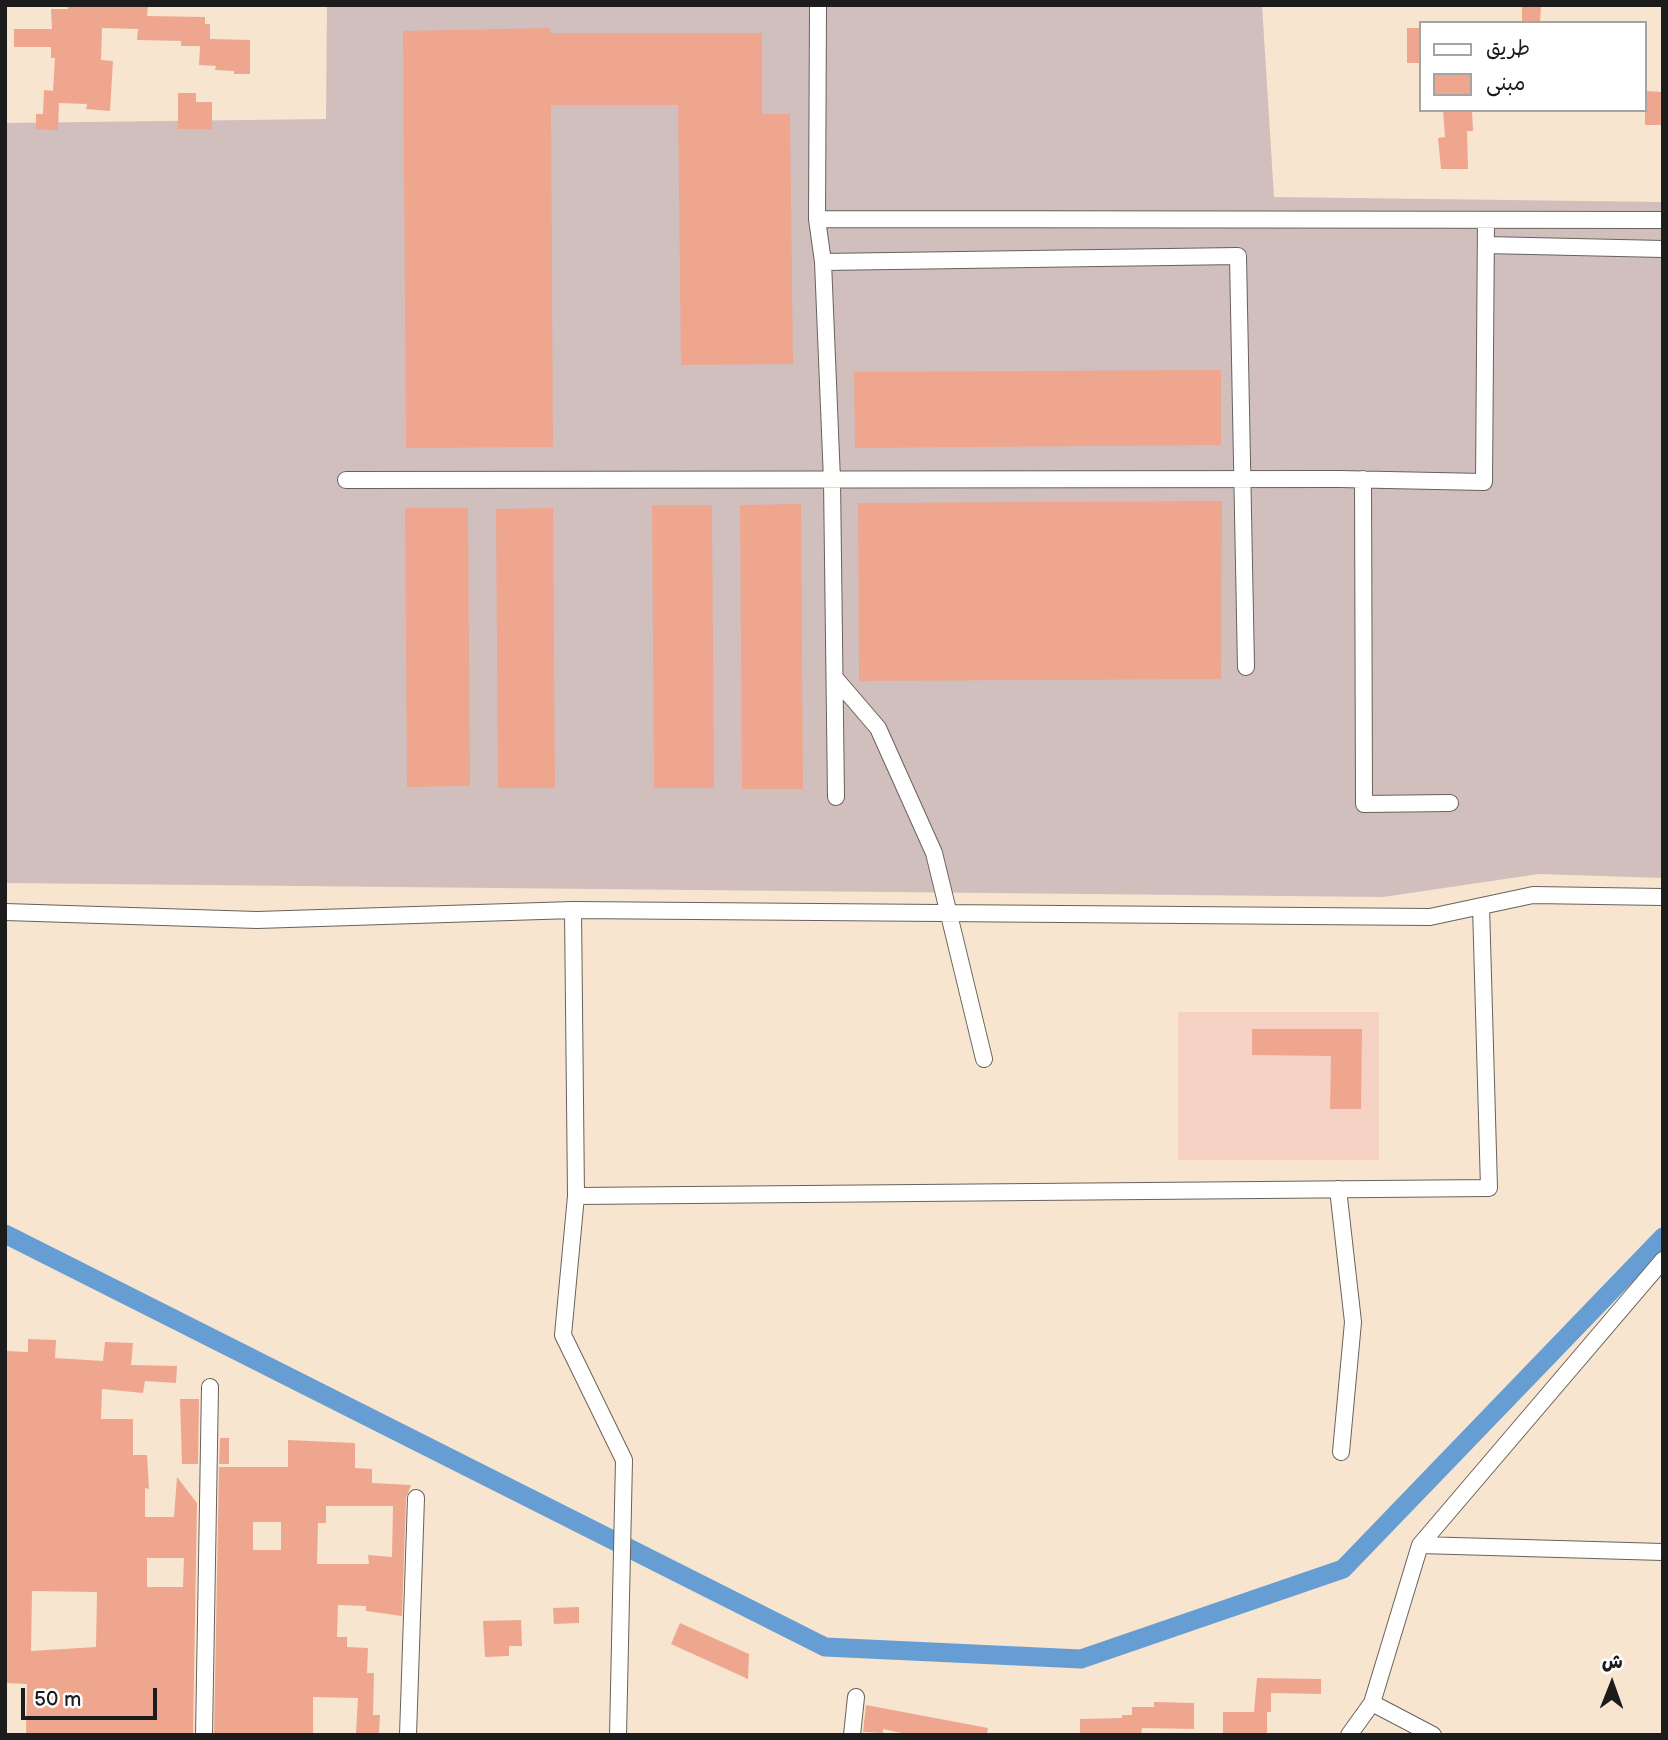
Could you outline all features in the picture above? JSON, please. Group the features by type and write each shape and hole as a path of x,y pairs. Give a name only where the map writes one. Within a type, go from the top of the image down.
{"street":[{"path":"818,5 817,219 823,262 832,480 836,797"},
{"path":"817,219 1663,220"},
{"path":"346,481 1240,479 1483,482 1486,221"},
{"path":"1486,245 1663,249"},
{"path":"823,262 1238,256 1240,479 1246,667"},
{"path":"1363,480 1364,804 1450,803"},
{"path":"835,678 878,728 934,853 984,1059"},
{"path":"5,912 257,920 573,909 1430,917 1533,895 1663,897"},
{"path":"576,1196 1489,1188 1481,906"},
{"path":"573,909 576,1196 563,1335 624,1460 618,1735"},
{"path":"1338,1189 1353,1322 1341,1452"},
{"path":"1349,1735 1371,1703 1420,1545 1663,1260"},
{"path":"204,1735 210,1387"},
{"path":"408,1735 416,1498"},
{"path":"1420,1545 1663,1552"},
{"path":"852,1735 856,1697"},
{"path":"1371,1703 1433,1735"}],"shaded area":[{"path":"327,5 1262,5 1274,197 1663,202 1663,878 1539,874 1383,897 5,883 5,123 326,119"},
{"path":"1178,1012 1379,1012 1379,1160 1178,1160"}],"building":[{"path":"67,5 148,5 147,16 205,17 205,24 210,24 210,39 250,40 250,74 234,74 234,71 215,70 216,66 199,65 200,46 181,46 181,41 137,40 138,29 102,28 101,60 113,61 110,111 86,109 87,104 59,103 58,130 36,129 36,114 43,114 44,90 53,91 55,58 51,58 51,47 14,47 14,29 52,29 51,9 68,9"},
{"path":"1522,5 1541,5 1540,21 1522,21"},
{"path":"550,28 550,33 762,33 762,114 790,114 793,364 681,365 678,105 551,105 553,447 406,448 403,31"},
{"path":"1407,28 1420,28 1420,63 1407,63"},
{"path":"1647,91 1663,92 1663,125 1645,125"},
{"path":"178,93 196,93 196,102 212,102 212,129 178,129"},
{"path":"1443,112 1472,112 1473,131 1467,131 1468,169 1441,169 1438,138 1445,137"},
{"path":"1221,370 1221,445 855,448 854,372"},
{"path":"1222,501 1221,679 859,681 858,503"},
{"path":"801,504 803,789 742,789 740,505"},
{"path":"652,505 712,505 714,788 654,788"},
{"path":"405,508 468,508 470,786 407,787"},
{"path":"553,508 555,788 498,788 496,509"},
{"path":"1252,1029 1362,1029 1361,1109 1330,1109 1331,1056 1252,1055"},
{"path":"28,1339 56,1340 55,1358 103,1361 105,1342 133,1343 131,1365 177,1366 176,1383 145,1381 143,1393 102,1389 101,1419 133,1419 133,1455 147,1455 149,1489 145,1488 145,1517 174,1517 177,1477 197,1503 193,1735 26,1735 27,1684 5,1683 5,1351 28,1352","holes":["147,1558 184,1558 183,1587 147,1587","32,1591 97,1592 96,1647 31,1651"]},
{"path":"180,1399 199,1399 198,1464 182,1464"},
{"path":"220,1438 229,1438 229,1464 219,1464"},
{"path":"288,1440 355,1443 355,1468 372,1469 372,1483 411,1485 406,1498 402,1616 366,1611 366,1606 338,1605 337,1637 347,1637 347,1647 368,1648 367,1673 374,1673 373,1715 380,1715 379,1734 356,1733 358,1698 313,1697 313,1735 214,1735 219,1467 288,1467","holes":["326,1506 393,1506 392,1557 368,1555 369,1564 317,1564 318,1523 326,1523","253,1522 281,1522 281,1550 253,1550"]},
{"path":"579,1607 579,1623 554,1624 553,1608"},
{"path":"521,1620 522,1646 509,1646 509,1656 485,1657 483,1621"},
{"path":"680,1623 749,1654 748,1679 671,1644"},
{"path":"1257,1678 1321,1679 1321,1694 1271,1693 1271,1712 1254,1712"},
{"path":"1154,1702 1194,1703 1194,1729 1142,1728 1141,1735 1080,1733 1080,1719 1122,1718 1122,1715 1132,1715 1132,1707 1154,1707"},
{"path":"866,1705 988,1728 987,1735 911,1735 883,1729 883,1733 863,1732"},
{"path":"1223,1712 1267,1712 1267,1735 1223,1735"}],"waterway":[{"path":"5,1234 825,1647 1081,1659 1343,1569 1663,1237"}]}
